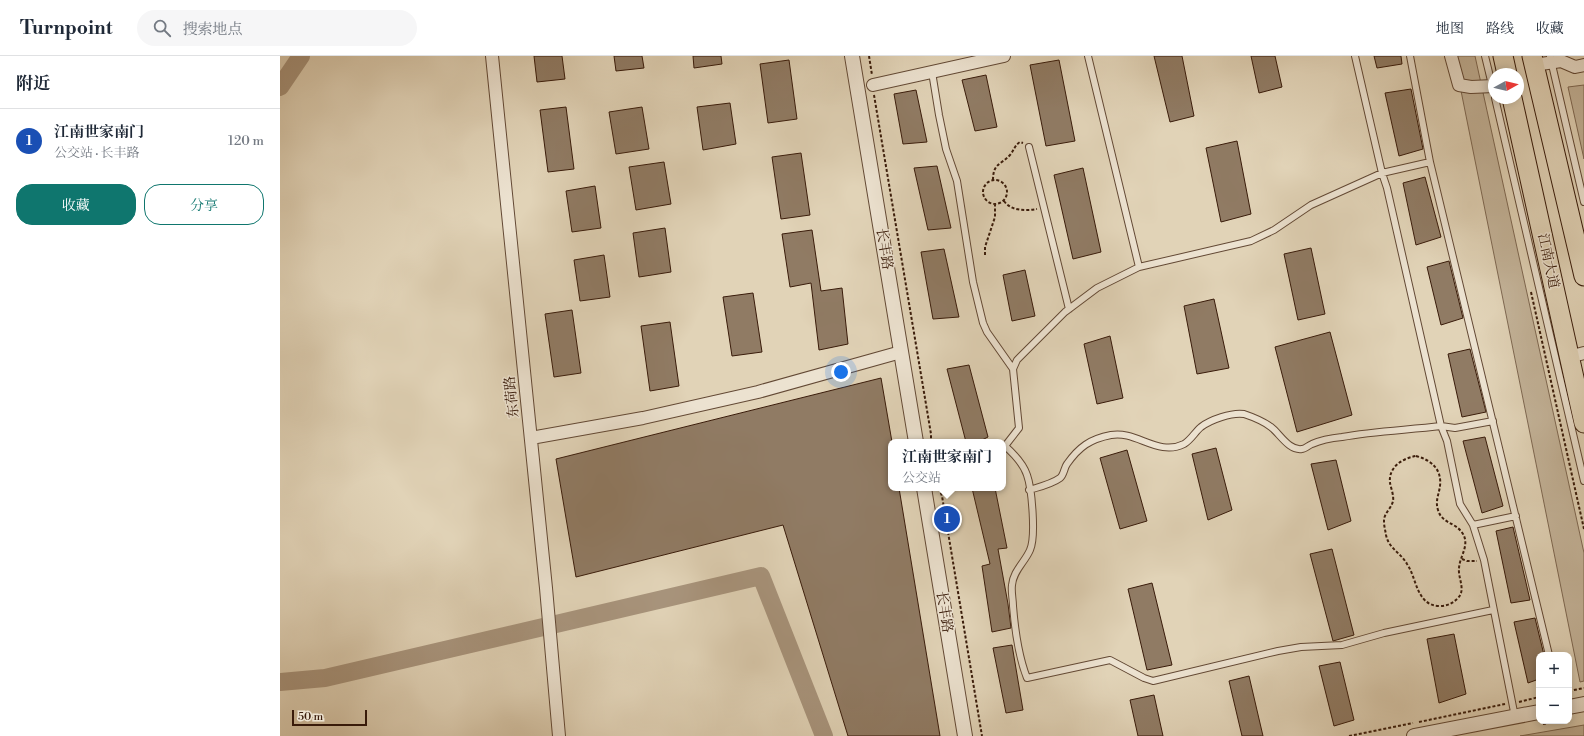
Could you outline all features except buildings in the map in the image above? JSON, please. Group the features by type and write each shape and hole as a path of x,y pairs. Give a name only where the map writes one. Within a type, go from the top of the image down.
{"highway":[{"path":"1503,56 1506,68"},
{"path":"1542,60 1584,276"},
{"name":"江南大道","path":"1513,104 1576,355 1584,423"}],"street":[{"name":"东荷路","path":"492,56 546,588 558,736"},
{"name":"长丰路","path":"852,56 916,439"},
{"path":"873,85 1004,56"},
{"path":"1450,56 1459,85 1488,90"},
{"path":"1542,60 1562,61 1575,67 1584,66"},
{"path":"531,438 644,418 750,394 901,352"},
{"name":"长丰路","path":"924,491 965,736"},
{"path":"1572,706 1584,704"},
{"path":"1414,736 1536,713"}],"lane":[{"path":"1088,56 1139,267"},
{"path":"1355,56 1382,173 1387,188 1441,426 1447,441 1460,504 1473,525 1484,560 1515,717"},
{"path":"1410,56 1430,162 1548,652"},
{"path":"1485,56 1488,68"},
{"path":"1542,60 1584,202"},
{"path":"932,72 946,149 957,181 973,282 983,323 987,332 1013,369 1019,428 1006,444"},
{"path":"1497,104 1584,481"},
{"path":"1029,147 1069,309"},
{"path":"1013,369 1017,360 1069,309 1097,288 1139,267 1251,241 1274,230 1311,205 1382,173 1430,162"},
{"path":"1029,490 1050,483 1061,477 1066,466 1074,455 1087,443 1112,435 1137,438 1157,447 1171,447 1184,444 1212,420 1228,416 1242,414 1260,420 1272,428 1281,439 1294,449 1303,449 1311,444 1342,437 1441,426 1455,428 1492,421"},
{"path":"1006,448 1022,463 1027,475 1034,537 1030,550 1017,570 1012,584 1015,632 1022,665 1027,678 1110,660 1144,678 1153,681 1278,651 1301,647 1342,645 1384,633 1493,610"},
{"path":"1473,525 1516,516"}],"path":[{"path":"869,56 931,439"},
{"path":"993,180 993,172 996,167 1009,156 1016,144 1020,142 1029,147"},
{"path":"993,180 998,180 1005,185 1008,192 1004,201 995,204 988,202 984,195 984,187 993,180"},
{"path":"1004,201 1007,205 1025,211 1044,208"},
{"path":"985,255 985,247 995,217 995,204"},
{"path":"1416,456 1425,458 1434,465 1440,475 1440,486 1437,498 1438,509 1441,518 1448,523 1455,525 1463,534 1466,546 1461,559 1458,568 1462,586 1460,595 1453,603 1444,606 1435,606 1426,601 1418,592 1412,570 1386,538 1384,519 1393,500 1390,481 1391,474 1395,466 1407,457 1416,456"},
{"path":"940,491 982,736"},
{"path":"1461,559 1467,561 1484,560"},
{"path":"1572,690 1584,688"},
{"path":"1349,736 1536,698"}],"shaded area":[{"path":"1454,56 1475,56 1584,553 1584,681 1580,682"},
{"path":"1584,85 1584,159 1568,87"},
{"path":"1584,725 1584,736 1520,736"}],"waterway":[{"path":"280,87 301,56"},
{"path":"280,682 325,678 761,576 824,736"}],"place":[{"name":"江南世家南门","path":"947,519"}]}
